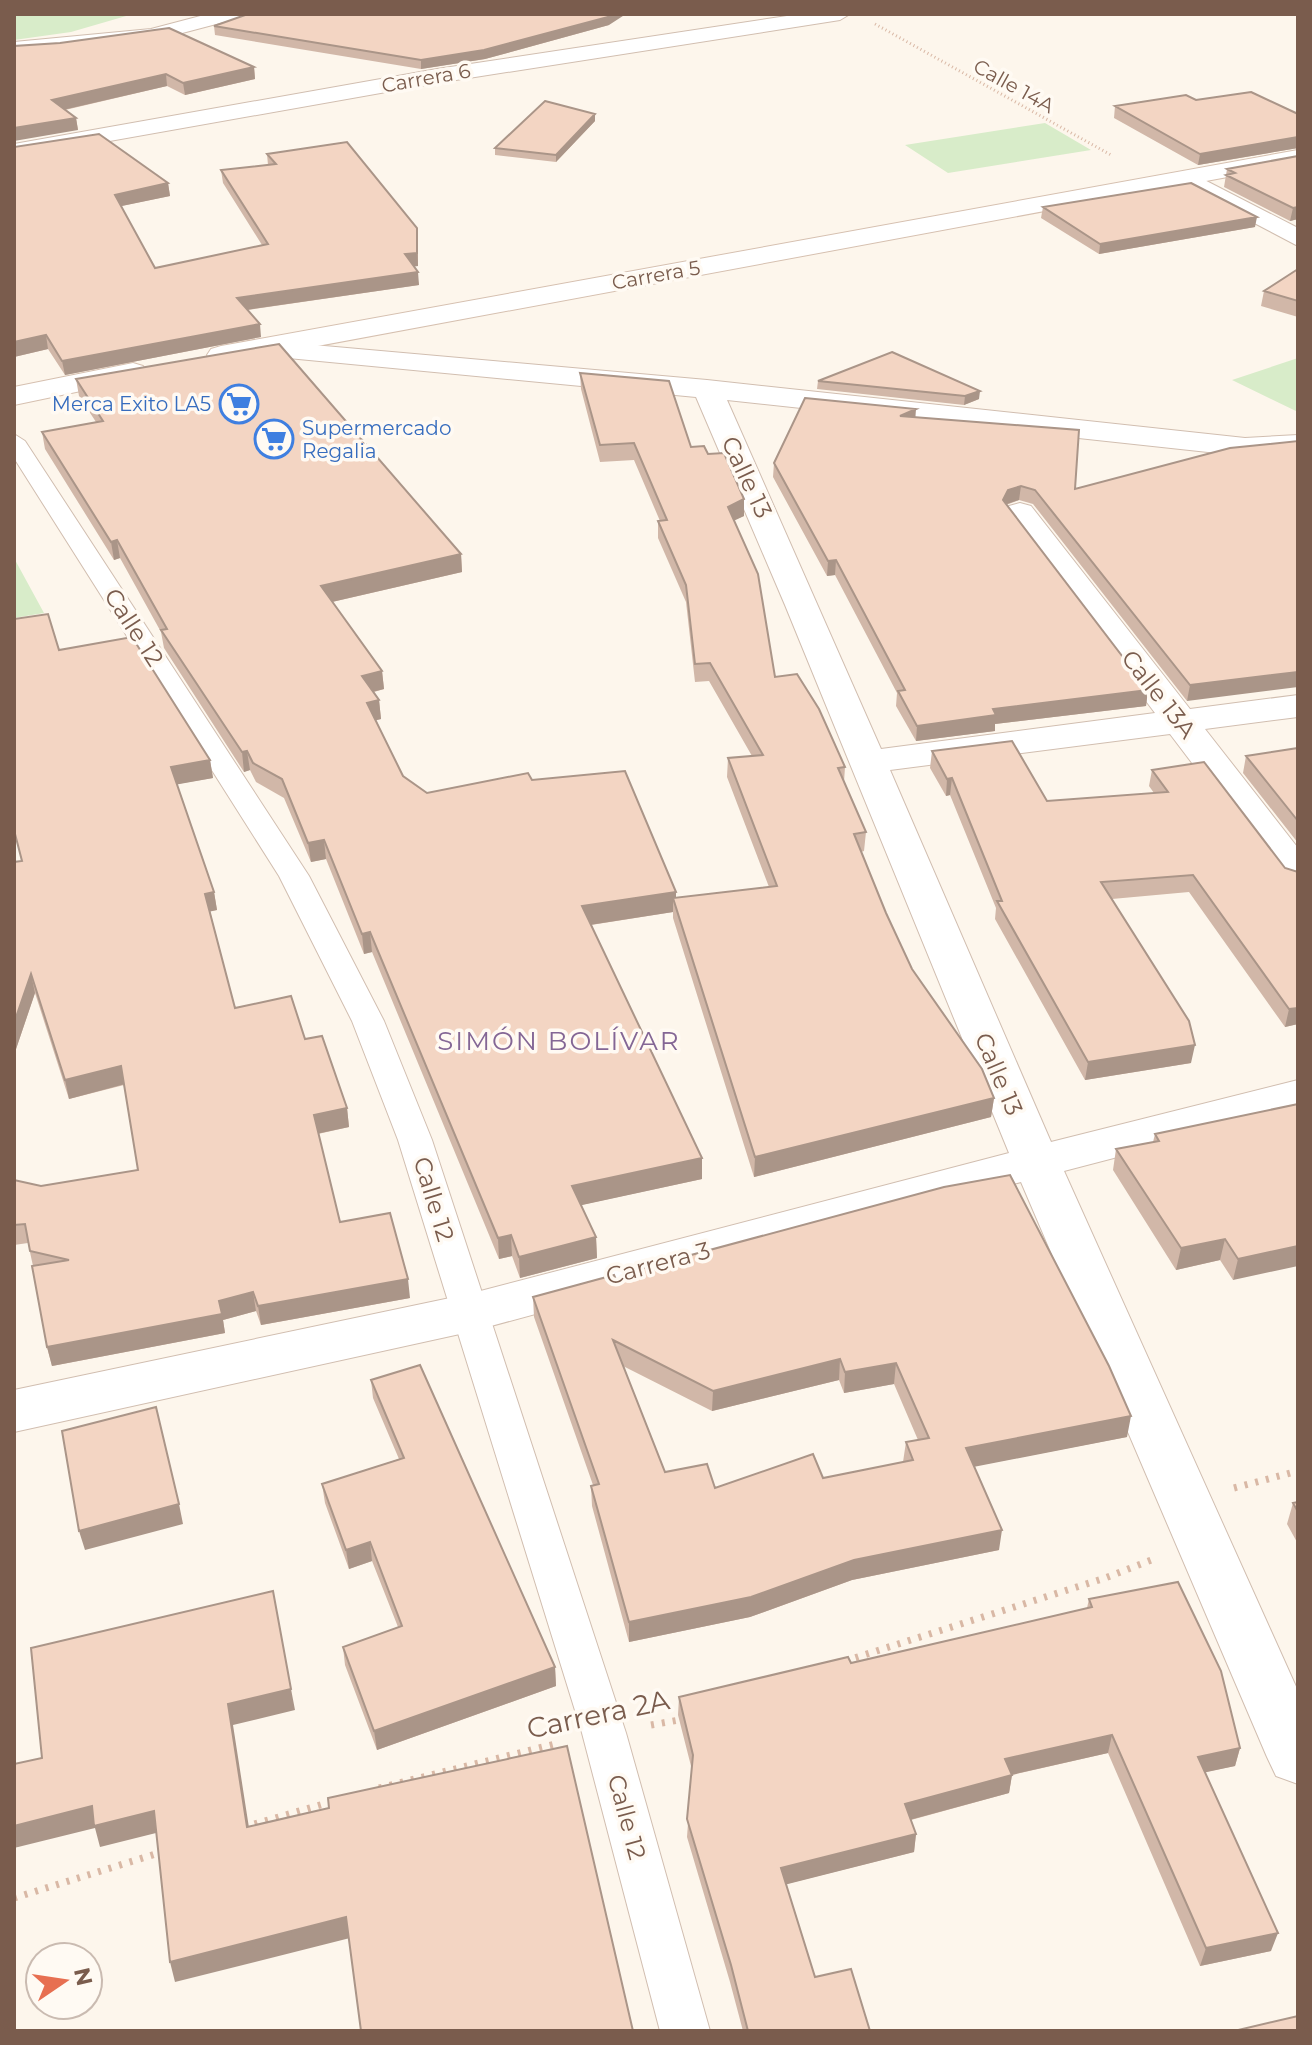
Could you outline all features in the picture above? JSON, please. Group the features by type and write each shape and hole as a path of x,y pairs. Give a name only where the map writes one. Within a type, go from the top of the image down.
{"street":[{"path":"14,48 152,35 232,14"},
{"name":"Carrera 6","path":"14,151 437,76 840,14"},
{"name":"Carrera 5","path":"196,360 1298,157"},
{"path":"1187,178 1298,238"},
{"path":"257,348 707,389 1245,447 1296,447"},
{"path":"14,396 166,366"},
{"name":"Calle 13","path":"707,389 778,546 1035,1162 1189,1518 1298,1757"},
{"name":"Calle 13A","path":"1020,513 1298,875"},
{"path":"867,762 1298,706"},
{"name":"Carrera 3","path":"14,1411 469,1313 1298,1095"}],"lane":[{"name":"Calle 12","path":"14,441 294,876 368,1021 415,1140 604,1733 685,2031"}],"path":[{"name":"Calle 14A","path":"868,21 1159,183"},
{"path":"829,1667 1153,1560 1169,1537 1219,1492 1298,1471"},
{"name":"Carrera 2A","path":"375,1789 604,1733 697,1715"},
{"path":"241,1828 345,1798"},
{"path":"14,1898 167,1850"}],"green space":[{"path":"14,14 133,14 71,32 14,40"},
{"path":"1045,123 1091,150 948,173 905,145"},
{"path":"1298,358 1298,412 1232,380"},
{"path":"14,558 44,613 14,618"}],"building":[{"path":"248,14 613,14 484,50 421,60 214,26"},
{"path":"169,28 254,67 183,83 166,74 52,100 76,118 14,128 14,46"},
{"path":"1251,92 1298,114 1298,137 1200,154 1115,106 1186,95 1196,100"},
{"path":"545,101 595,114 556,155 495,148"},
{"path":"99,134 168,183 115,195 155,268 268,244 221,170 276,164 267,154 347,142 417,228 417,253 405,254 418,272 237,298 260,324 62,361 46,335 14,342 14,147"},
{"path":"1298,156 1298,207 1293,208 1226,175 1235,173 1227,169"},
{"path":"1191,183 1257,217 1100,244 1043,207"},
{"path":"1298,269 1298,301 1264,291"},
{"path":"279,344 461,554 321,586 382,671 362,676 379,700 367,703 403,776 427,793 528,773 532,780 625,771 676,892 582,906 702,1158 572,1186 596,1237 519,1257 511,1235 498,1238 370,932 362,934 324,840 308,843 282,779 253,763 247,751 242,752 161,630 167,629 117,540 111,542 42,432 103,421 76,379"},
{"path":"892,352 980,391 965,396 818,381"},
{"path":"580,373 669,381 691,447 704,446 708,454 724,453 744,499 728,507 758,574 775,677 797,674 819,709 845,767 838,768 866,832 854,834 886,913 912,969 982,1069 994,1098 755,1157 673,898 777,886 728,758 763,755 710,663 695,664 686,585 658,521 667,520 634,443 600,445"},
{"path":"805,398 916,409 900,416 1079,430 1075,489 1230,448 1298,441 1298,672 1190,685 1035,490 1021,486 1008,490 1003,500 1148,690 993,709 996,715 917,726 898,691 905,690 836,560 828,561 774,463"},
{"path":"48,614 59,650 132,637 210,760 171,767 214,892 205,894 235,1008 291,996 305,1039 322,1036 347,1108 314,1115 340,1222 390,1213 408,1279 258,1306 253,1292 219,1301 222,1314 47,1347 32,1266 69,1260 30,1251 25,1224 14,1225 14,1180 41,1186 138,1170 121,1066 65,1080 31,974 14,1023 14,862 22,861 14,830 14,619"},
{"path":"1012,741 1047,801 1168,792 1152,770 1204,762 1285,868 1298,872 1298,1008 1289,1009 1193,875 1101,882 1189,1021 1195,1045 1088,1062 997,901 1002,901 952,778 947,779 932,751"},
{"path":"1298,748 1298,821 1246,756"},
{"path":"1298,1104 1298,1246 1238,1259 1225,1239 1181,1248 1116,1149 1159,1141 1155,1134"},
{"path":"1010,1175 1109,1366 1131,1416 966,1448 1002,1530 854,1560 751,1597 629,1622 591,1486 599,1484 533,1297 614,1275 617,1282 639,1269 944,1187","holes":["613,1340 713,1391 840,1359 845,1372 896,1363 929,1438 906,1442 913,1460 823,1478 813,1454 715,1488 707,1464 665,1472"]},
{"path":"420,1365 555,1667 374,1731 343,1647 402,1626 370,1542 346,1550 322,1484 404,1458 371,1380"},
{"path":"156,1407 179,1504 79,1531 62,1431"},
{"path":"1178,1582 1221,1671 1240,1748 1198,1757 1278,1933 1206,1948 1112,1735 1005,1759 1012,1775 905,1804 916,1834 781,1868 815,1977 851,1969 870,2031 748,2031 687,1819 693,1755 679,1697 848,1657 851,1663 1092,1607 1089,1599"},
{"path":"273,1591 291,1689 228,1704 247,1827 329,1808 328,1798 567,1746 633,2031 361,2031 346,1917 170,1962 154,1811 94,1826 92,1806 14,1826 14,1764 42,1758 31,1648"},
{"path":"1298,2016 1298,2031 1234,2031"}],"place":[{"name":"Merca Exito LA5","path":"239,404"},
{"name":"Supermercado Regalia","path":"274,439"}],"district":[{"name":"SIMÓN BOLÍVAR","path":"559,1041"}]}
